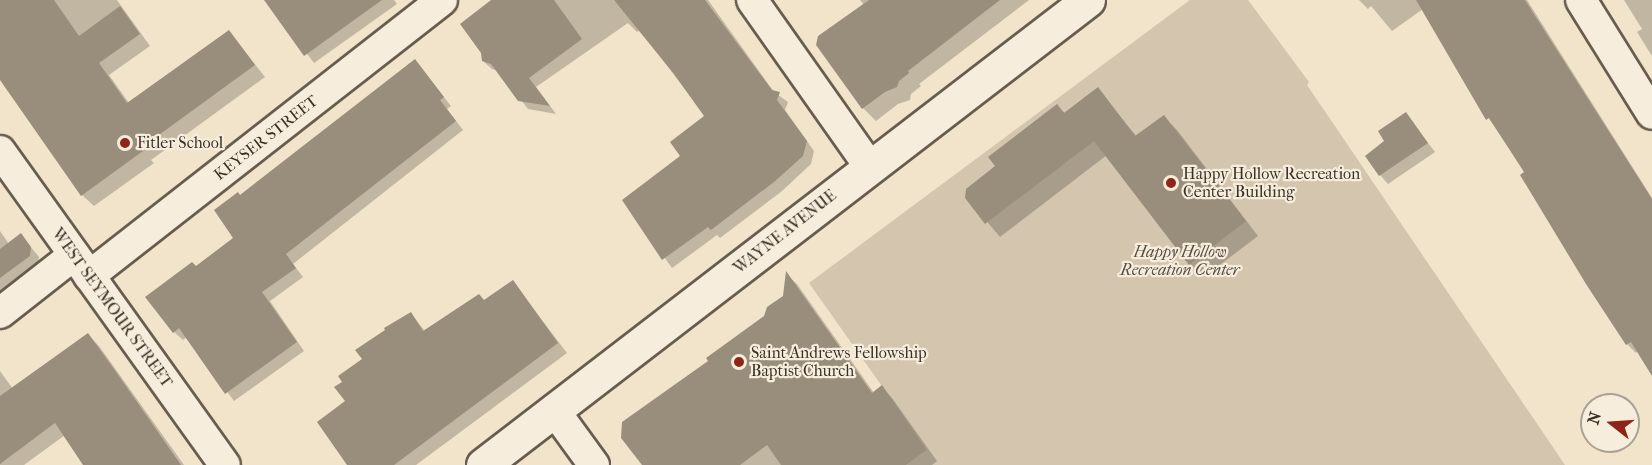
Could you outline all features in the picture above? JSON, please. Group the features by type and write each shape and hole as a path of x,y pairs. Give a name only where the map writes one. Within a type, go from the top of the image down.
{"main road":[{"name":"WAYNE AVENUE","path":"483,465 1088,0"}],"street":[{"name":"KEYSER STREET","path":"0,313 82,265 442,0"},
{"path":"752,0 870,167"},
{"path":"1581,0 1652,114"},
{"name":"WEST SEYMOUR STREET","path":"0,151 225,465"},
{"path":"554,410 594,465"}],"green space":[{"name":"Happy Hollow Recreation Center","path":"1190,0 1248,0 1309,82 1307,85 1565,465 906,465 927,450 809,283"}],"building":[{"path":"0,0 54,0 79,36 120,6 140,34 99,63 127,103 229,30 255,65 141,148 143,151 81,196 0,80"},
{"path":"264,0 382,0 304,56"},
{"path":"491,0 554,0 582,39 529,78 550,106 518,101 491,64 482,61 481,53 460,24"},
{"path":"614,0 705,0 772,90 780,92 777,100 807,141 803,156 774,182 711,230 708,227 662,260 622,200 680,156 670,142 704,116 674,74"},
{"path":"869,0 1000,0 908,71 909,73 899,81 897,87 885,92 862,109 816,45 818,36"},
{"path":"1416,0 1525,0 1652,199 1652,376 1631,342 1626,345 1586,284 1520,175 1524,172 1489,118 1486,120"},
{"path":"415,59 444,97 440,100 456,121 286,254 296,268 262,292 297,342 225,394 179,328 173,333 145,297 192,262 196,266 233,238 214,210 238,192 240,195"},
{"name":"Happy Hollow Recreation Center Building","path":"1098,87 1135,136 1164,115 1246,221 1189,265 1094,141 985,224 965,198 966,189 995,166 988,157 1057,104 1064,113"},
{"path":"1406,112 1428,143 1379,176 1365,156 1384,141 1378,131"},
{"path":"21,233 31,247 30,256 0,278 0,249"},
{"path":"786,271 872,393 882,385 927,450 906,465 781,465 767,445 740,465 642,465 621,438 622,422 708,361 706,358 764,316 767,307 783,296"},
{"path":"513,280 558,343 394,465 347,465 317,422 345,401 334,387 342,382 338,376 362,359 355,350 385,330 384,328 411,312 423,331 479,294 484,300"},
{"path":"88,333 181,465 83,465 55,423 0,464 0,396"}],"place":[{"name":"Fitler School","path":"125,143"},
{"name":"Happy Hollow Recreation Center Building","path":"1171,183"},
{"name":"Saint Andrews Fellowship Baptist Church","path":"739,362"}]}
